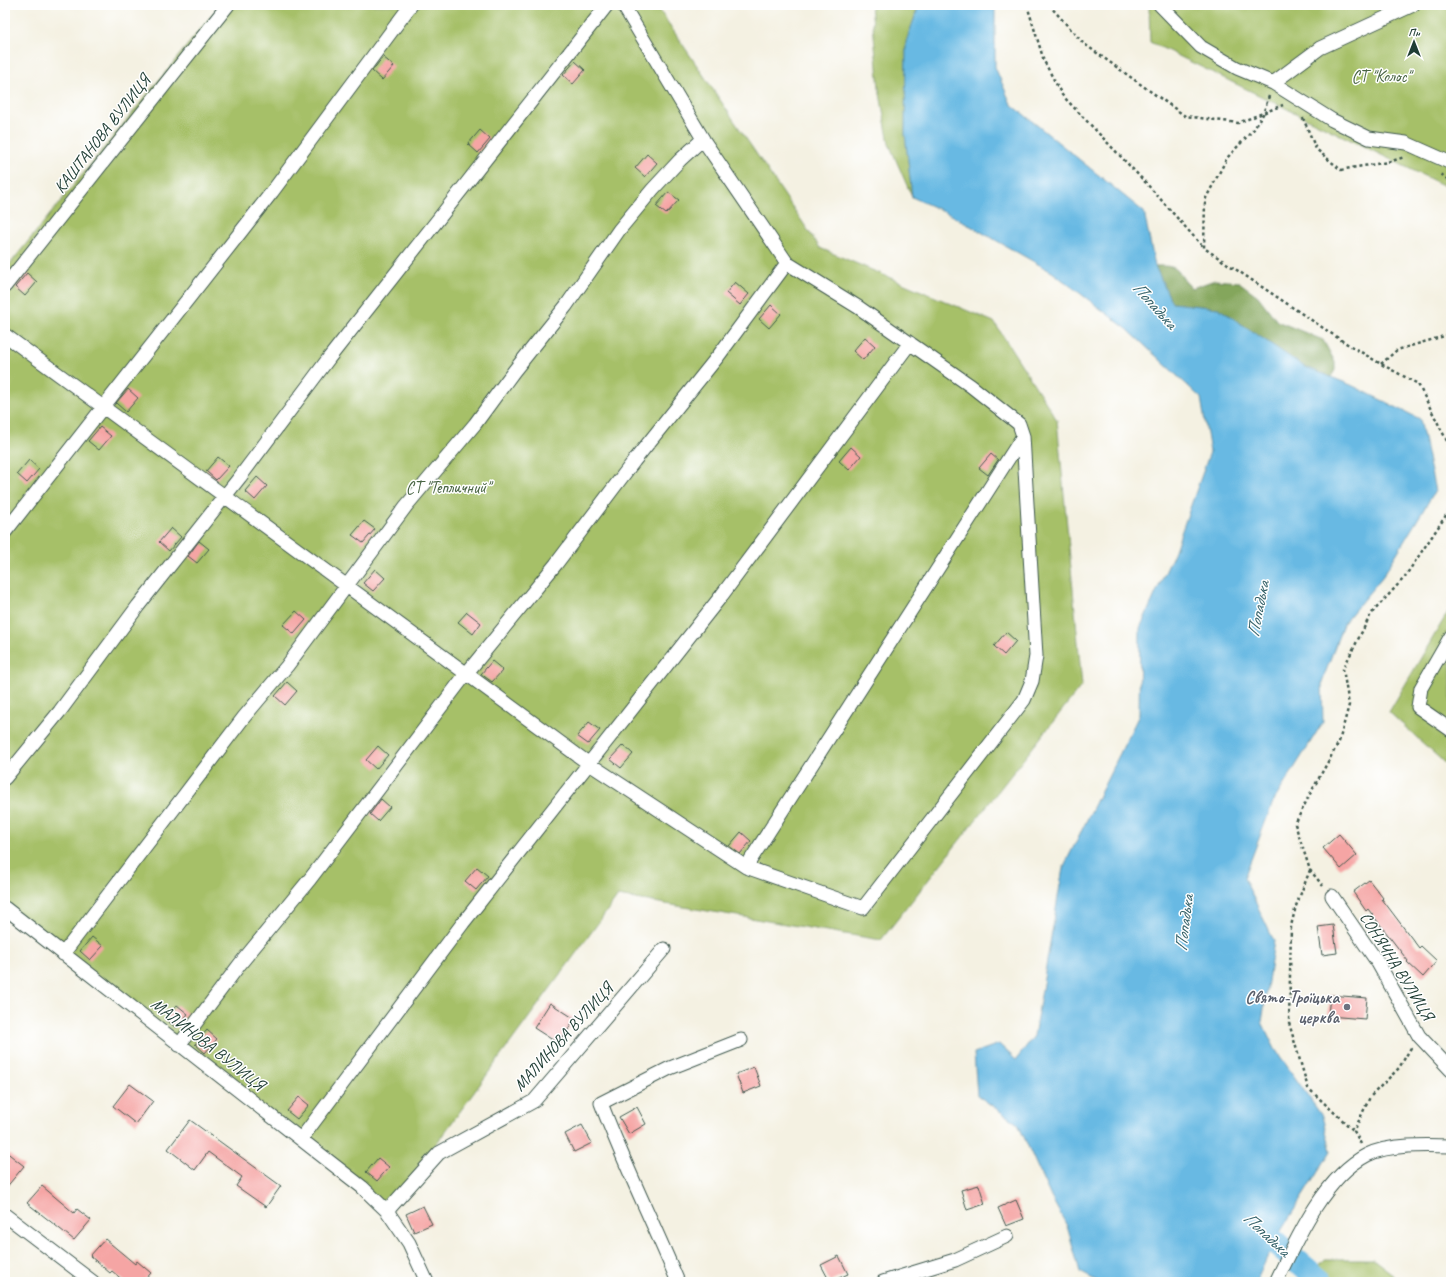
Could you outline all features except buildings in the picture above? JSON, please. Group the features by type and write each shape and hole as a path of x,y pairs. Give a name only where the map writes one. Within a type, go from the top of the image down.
{"street":[{"name":"КАШТАНОВА ВУЛИЦЯ","path":"5,286 228,5"},
{"path":"5,532 104,408 272,192 411,5"},
{"path":"5,778 60,711 138,606 225,497 343,340 607,5"},
{"path":"5,335 588,763 746,867 863,908 1024,700 1032,681 1036,656 1024,436 1019,424 1009,415 858,307 787,263 703,139 623,5"},
{"path":"1160,5 1201,46 1237,68 1273,83 1332,120 1369,138 1406,143 1451,163"},
{"path":"1273,83 1320,48 1413,5"},
{"path":"63,954 244,717 287,666 406,506 475,424 514,371 566,306 619,230 653,189 680,160 703,139"},
{"path":"179,1045 240,964 310,879 466,674 556,564 634,461 719,355 787,263"},
{"path":"301,1140 462,923 722,595 910,343"},
{"path":"746,867 1024,436"},
{"path":"1451,636 1421,688 1418,707 1451,730"},
{"name":"СОНЯЧНА ВУЛИЦЯ","path":"1332,896 1378,963 1419,1036 1451,1070"},
{"name":"МАЛИНОВА ВУЛИЦЯ","path":"5,908 362,1187 387,1211 409,1243 427,1282"},
{"name":"МАЛИНОВА ВУЛИЦЯ","path":"387,1211 439,1152 534,1101 664,950"},
{"path":"678,1282 652,1220 622,1158 601,1103 670,1068 741,1040"},
{"path":"1276,1282 1295,1242 1326,1192 1351,1165 1367,1155 1383,1150 1422,1145 1451,1146"},
{"path":"5,1215 93,1282"},
{"path":"883,1282 955,1260 1007,1236"}],"path":[{"path":"1027,5 1044,61 1062,95 1146,183 1204,248 1380,364 1418,384 1448,443 1451,461"},
{"path":"1049,5 1083,43 1185,116 1238,123 1287,103"},
{"path":"1204,248 1206,200 1227,158 1254,129 1263,114 1273,83"},
{"path":"1301,111 1309,135 1316,149 1341,170 1361,166 1380,165 1407,156"},
{"path":"1436,169 1446,180 1451,182"},
{"path":"1380,364 1397,350 1451,334"},
{"path":"1332,896 1310,870 1295,824 1339,742 1349,705 1343,669 1371,614 1404,578 1451,508"},
{"path":"1310,870 1296,906 1291,926 1288,1023 1308,1088 1354,1131 1367,1155"},
{"path":"1354,1131 1370,1097 1398,1068 1419,1036"}],"green space":[{"name":"СТ \"Тепличний\"","path":"220,5 656,5 820,248 994,322 1057,420 1082,685 881,940 618,896 387,1211 5,912 5,270"},
{"path":"871,5 919,5 906,42 905,134 912,197 889,144 879,88"},
{"name":"СТ \"Колос\"","path":"1149,5 1451,5 1451,189 1150,42"},
{"path":"1155,266 1171,267 1175,269 1192,288 1215,280 1239,282 1258,296 1277,321 1323,340 1335,362 1335,370 1331,377 1303,366 1218,308 1172,303"},
{"path":"1451,607 1451,769 1389,712"},
{"path":"1325,1259 1373,1259 1403,1282 1304,1282"}],"water":[{"path":"919,5 995,5 995,67 1011,104 1144,212 1155,266 1172,303 1218,308 1303,366 1351,385 1420,419 1435,491 1383,576 1343,624 1322,682 1323,722 1273,802 1244,878 1274,941 1262,1022 1275,1049 1322,1116 1331,1151 1274,1242 1256,1282 1099,1282 1080,1272 1067,1226 1051,1197 1018,1124 977,1095 974,1053 999,1044 1016,1060 1034,1036 1063,868 1139,715 1140,628 1174,553 1210,452 1201,398 1127,329 1052,272 951,215 912,197 905,134 906,42"}],"waterway":[{"name":"Попадька","path":"1250,1218 1274,1242 1321,1282"}],"place":[{"name":"Свято-Троїцька церква","path":"1347,1007"}]}
